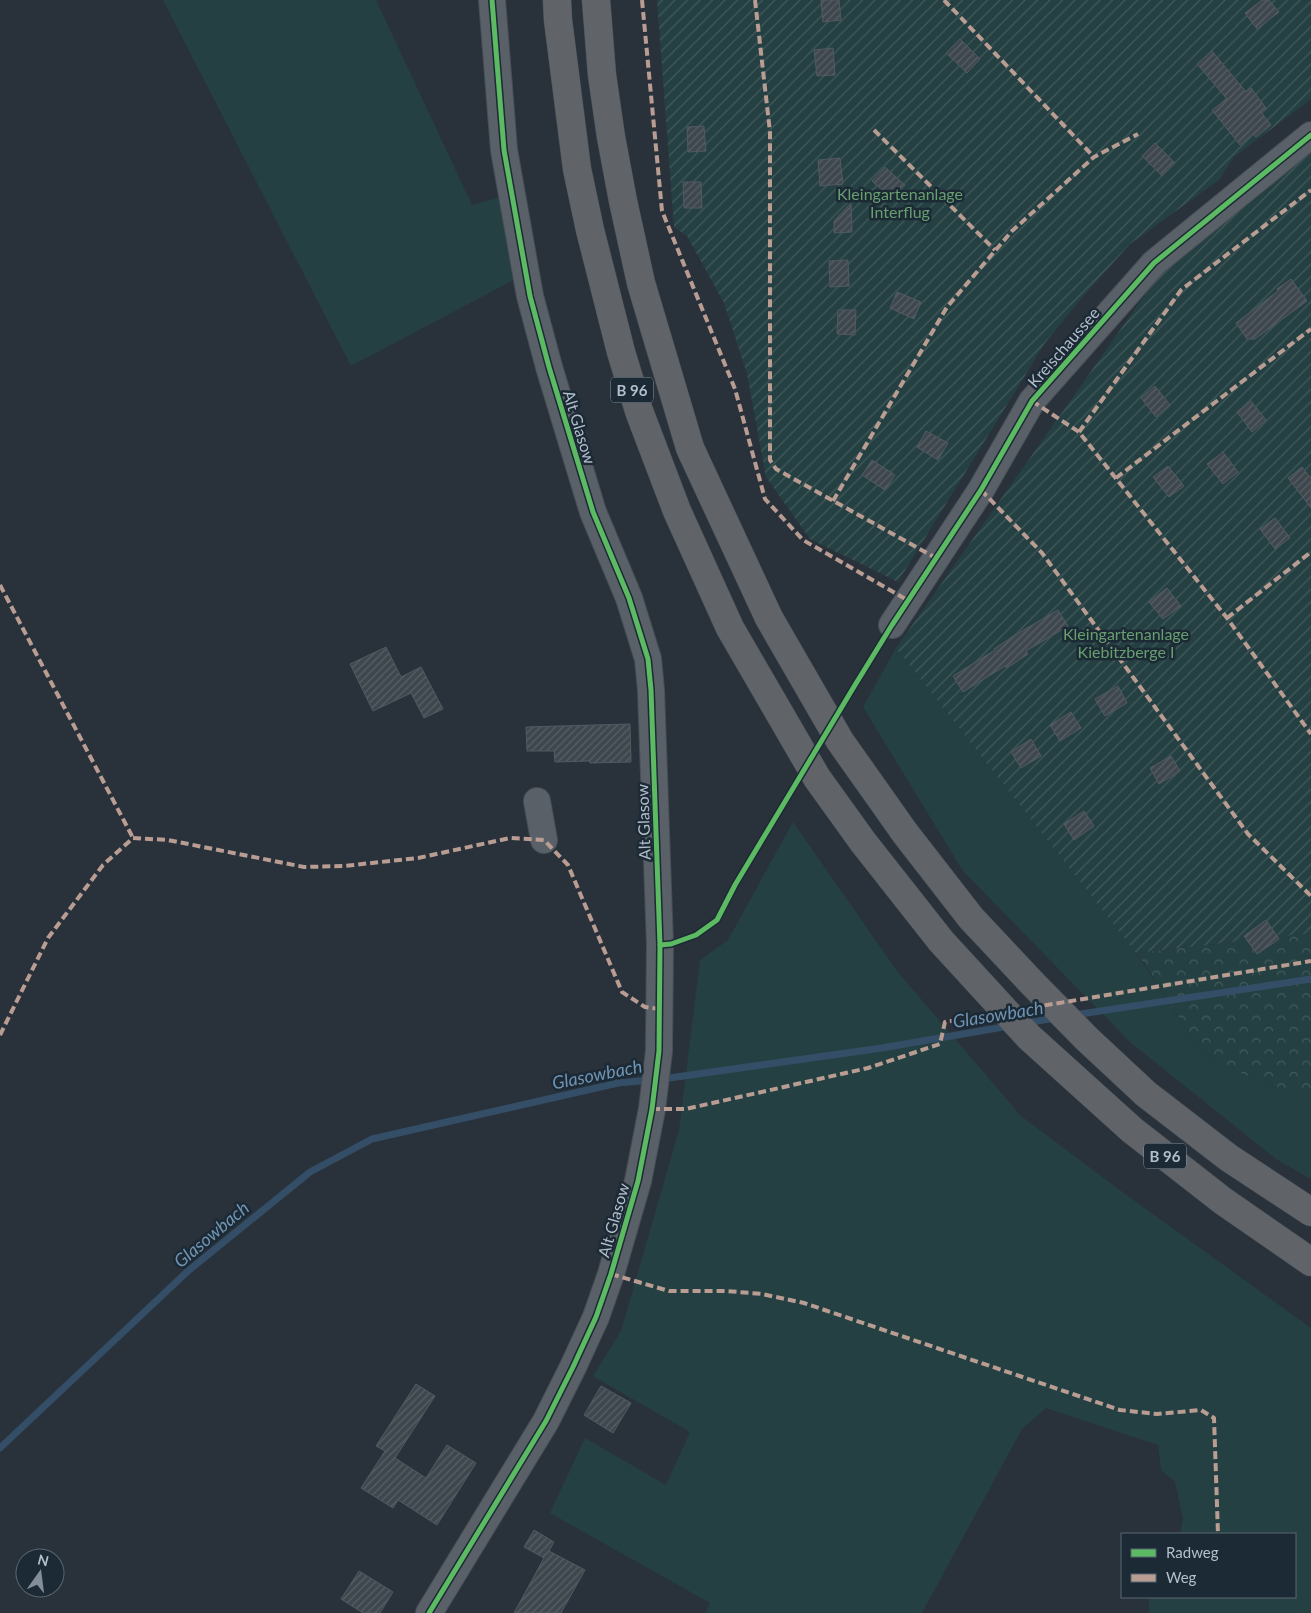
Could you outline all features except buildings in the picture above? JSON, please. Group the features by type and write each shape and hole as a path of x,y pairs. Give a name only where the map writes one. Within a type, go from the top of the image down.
{"highway":[{"name":"B 96","path":"557,0 577,169 604,289 639,411 677,511 730,628 817,778 863,842 941,942 1029,1037 1132,1130 1223,1201 1311,1262"},
{"name":"B 96","path":"596,0 602,75 623,201 641,283 690,448 769,618 840,741 905,833 971,918 1087,1039 1146,1094 1229,1158 1311,1212"}],"street":[{"name":"Alt Glasow","path":"428,1613 546,1421 596,1317 611,1274 638,1181 652,1109 659,1051 659,936 651,690 648,660 629,598 593,512 549,367 530,296 504,150 492,0"},
{"name":"Kreischaussee","path":"892,625 981,490 1032,401 1154,263 1311,135"},
{"path":"537,801 544,840"}],"green space":[{"path":"163,0 376,0 472,205 500,197 514,280 351,366"},
{"name":"Kleingartenanlage Interflug","path":"657,0 1311,0 1311,99 1234,157 1219,180 1130,244 1081,299 1045,343 898,582 810,539 766,477 747,374 724,303 687,236 674,227"},
{"name":"Kleingartenanlage Kiebitzberge I","path":"1311,151 1311,933 1136,953 896,648 1163,269"},
{"path":"896,648 1136,953 1207,1060 1311,1100 1311,1179 1276,1159 1130,1042 963,871 863,707"},
{"path":"793,822 897,971 1021,1116 1121,1191 1311,1328 1311,1613 1149,1613 1149,1598 1296,1598 1296,1533 1180,1533 1183,1519 1175,1482 1161,1470 1158,1445 1046,1408 1022,1429 922,1613 705,1613 710,1603 550,1513 585,1438 666,1485 690,1432 593,1376 621,1331 679,1130 700,960 728,940"},
{"path":"1311,933 1311,1100 1207,1060 1137,953"}],"waterway":[{"name":"Glasowbach","path":"1074,1015 1311,979"},
{"name":"Glasowbach","path":"1025,1023 1056,1018"},
{"name":"Glasowbach","path":"662,1079 882,1048 1009,1026"},
{"name":"Glasowbach","path":"0,1448 188,1271 310,1172 372,1139 618,1083 651,1080"}],"marked path":[{"path":"642,0 662,211 735,389 765,499 803,540 909,601"},
{"path":"755,0 770,132 770,460 776,469 936,558"},
{"path":"944,0 1094,157"},
{"path":"874,130 995,250"},
{"path":"833,501 947,307 1012,231 1094,157 1138,134"},
{"path":"1079,432 1181,290 1311,190"},
{"path":"1116,478 1311,329"},
{"path":"1032,401 1079,432 1227,618 1311,734"},
{"path":"981,490 1042,553 1248,834 1311,896"},
{"path":"1227,618 1311,552"},
{"path":"0,585 133,838"},
{"path":"0,1035 48,938 103,865 133,838 168,840 304,867 344,866 418,858 510,838 544,840 568,865 622,992 645,1007 659,1009"},
{"path":"652,1109 686,1109 868,1068 940,1044 945,1022 1311,961"},
{"path":"611,1274 669,1291 727,1291 762,1294 804,1303 1120,1410 1157,1414 1201,1410 1214,1418 1218,1533"}],"cycle path":[{"path":"429,1613 546,1421 596,1317 611,1274 638,1181 652,1109 659,1051 660,945 651,690 648,659 629,598 593,512 549,367 530,296 504,150 492,0"},
{"path":"660,945 671,944 696,935 717,920 735,885 855,685 981,490 1032,401 1154,263 1311,135"}]}
